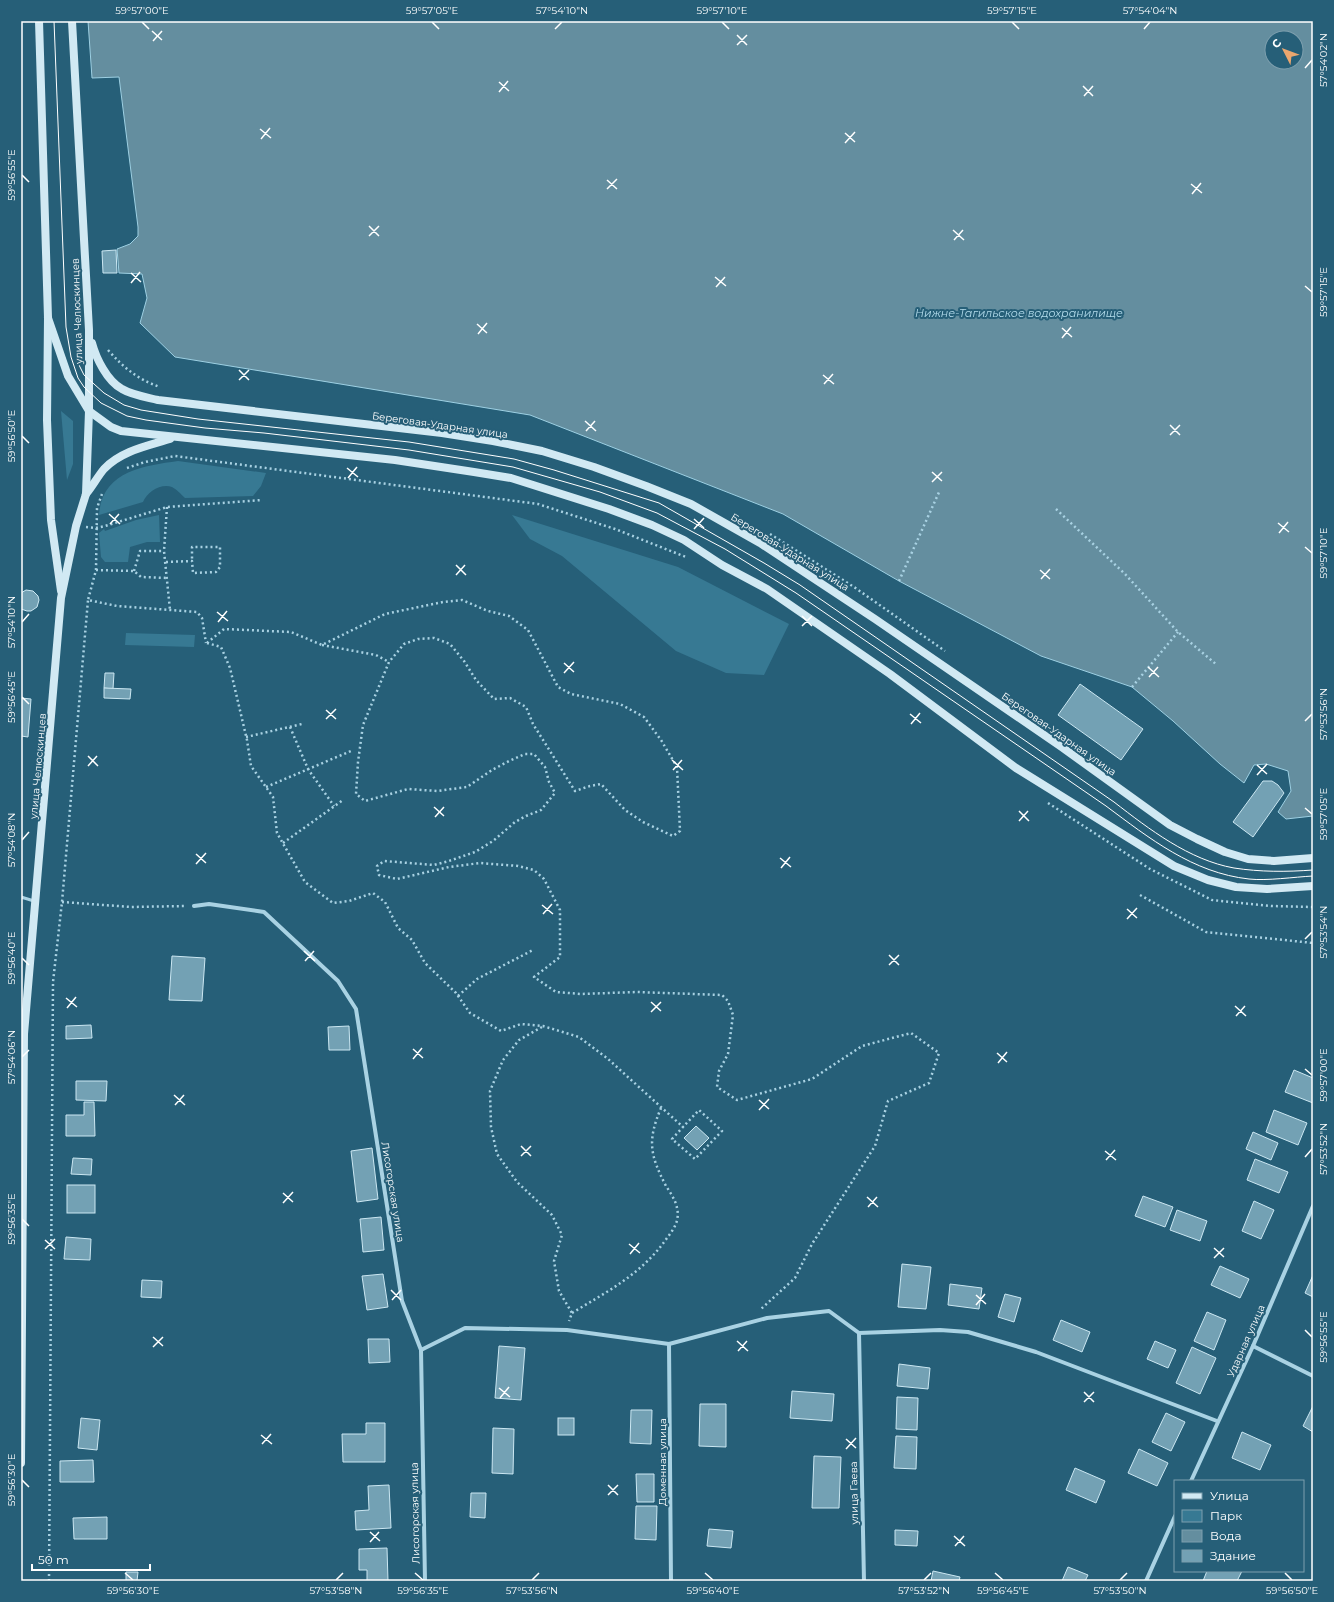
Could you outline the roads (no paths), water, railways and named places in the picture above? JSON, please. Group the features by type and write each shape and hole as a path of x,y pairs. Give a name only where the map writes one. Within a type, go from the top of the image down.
{"main road":[{"name":"улица Челюскинцев","path":"39,21 48,318 47,420 51,520 62,598"},
{"name":"улица Челюскинцев","path":"21,1463 23,1034 62,598 76,526 86,494 89,411 89,330 72,21"},
{"path":"48,318 68,376 89,411 106,424 121,431 174,438 395,460 511,478 645,522 684,540 722,565 767,590 890,674 1016,768 1174,866 1208,880 1236,887 1267,889 1313,886"},
{"name":"Береговая-Ударная улица","path":"89,330 96,356 106,374 121,389 158,400 493,440 542,451 594,467 692,504 760,543 875,619 1064,748 1170,825 1225,852 1248,859 1274,861 1313,858"},
{"path":"86,494 103,470 121,455 174,438"}],"street":[{"name":"Лисогорская улица","path":"194,906 210,904 264,912 338,981 356,1009 402,1301 421,1350 425,1581"},
{"name":"Ударная улица","path":"1191,1480 1217,1421 1253,1346 1313,1206"},
{"path":"421,1350 464,1328 567,1330 669,1344 767,1318 829,1311 859,1333 940,1330 968,1332 1036,1352 1217,1421"},
{"name":"улица Гаева","path":"859,1333 864,1581"},
{"name":"Доменная улица","path":"669,1344 670,1581"},
{"path":"1253,1346 1313,1376"},
{"path":"1146,1581 1174,1518"}],"lane":[{"path":"21,897 36,901"}],"water":[{"name":"Нижне-Тагильское водохранилище","path":"88,21 1313,21 1313,816 1286,819 1278,812 1291,791 1288,771 1266,764 1254,765 1244,783 1132,687 1041,656 899,581 783,514 530,415 175,357 140,323 147,298 142,274 119,273 117,249 130,244 138,236 138,227 119,77 92,78"}],"tram line":[{"path":"54,21 66,327 71,357 78,378 84,387 101,403 127,416 146,420 205,428 264,433 409,450 513,467 600,492 657,513 725,549 796,593 1106,806 1155,842 1190,862 1209,870 1249,879 1313,876"},
{"path":"77,361 84,375 104,393 124,405 141,410 198,419 409,442 514,459 659,503 800,585 1114,802 1155,833 1185,851 1217,864 1234,868 1273,871 1313,870"}]}
